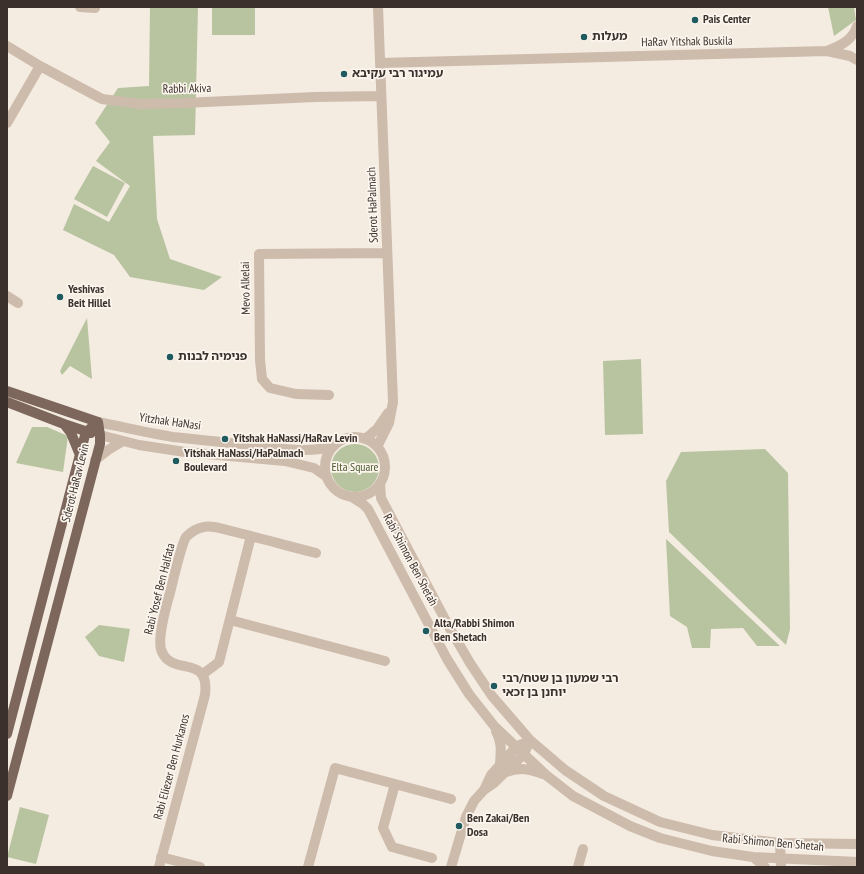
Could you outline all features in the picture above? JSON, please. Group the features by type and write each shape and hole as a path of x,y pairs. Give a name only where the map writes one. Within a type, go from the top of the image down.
{"main road":[{"name":"Yitzhak HaNasi","path":"7,391 98,422"},
{"path":"7,402 86,432 100,435"},
{"name":"Sderot HaRav Levin","path":"7,734 86,432 98,422"},
{"name":"Sderot HaRav Levin","path":"7,796 100,444 98,422"},
{"path":"64,424 71,434 80,455"}],"street":[{"path":"80,7 95,8"},
{"name":"Sderot HaPalmach","path":"377,447 389,423 393,402 378,7"},
{"name":"HaRav Yitshak Buskila","path":"827,51 849,40 855,32 857,26"},
{"name":"Rabbi Akiva","path":"7,46 40,66 102,99 140,104 311,97 381,96"},
{"name":"HaRav Yitshak Buskila","path":"380,63 827,51 850,56 857,60"},
{"path":"7,124 40,66"},
{"name":"Mevo Alkelai","path":"328,395 296,394 270,388 262,379 259,254 387,253"},
{"path":"7,296 18,303"},
{"name":"Sderot HaPalmach","path":"365,439 377,429 385,419 393,402"},
{"name":"Yitzhak HaNasi","path":"98,422 172,436 310,451 323,450 334,446"},
{"path":"100,435 123,441 185,452 285,461 314,468 326,477 336,491 345,496 352,497 362,497 374,491 380,483 384,472 385,464 383,456 377,447 365,439 355,437 348,438 339,442 328,454 325,468 326,477"},
{"path":"95,460 123,441"},
{"name":"Rabi Shimon Ben Shetah","path":"380,483 381,498 449,627 470,663 492,696 530,740 565,770 604,796 660,822 712,835 780,843 857,844"},
{"name":"Rabi Shimon Ben Shetah","path":"352,497 368,509 447,658 469,694 495,727 546,775 573,796 630,826 660,838 712,851 781,863 821,860 857,862"},
{"name":"Rabi Yosef Ben Halfata","path":"203,674 198,670 167,659 162,652 159,641 169,596 185,539 194,531 205,526 316,553"},
{"path":"203,674 219,662 251,536"},
{"path":"230,620 385,661"},
{"name":"Rabi Eliezer Ben Hurkanos","path":"159,867 206,695 206,680 203,674"},
{"path":"495,727 501,740 502,768"},
{"path":"451,867 466,817 474,801 484,790 494,783 502,768 530,740"},
{"path":"308,867 335,768 451,799"},
{"path":"502,768 528,769 546,775"},
{"path":"395,784 383,828 392,848 432,858"},
{"path":"780,843 781,863"},
{"path":"578,867 583,849"},
{"path":"161,857 200,867"},
{"path":"753,857 765,867"},
{"path":"797,867 821,860"}],"green space":[{"path":"150,7 198,7 195,135 153,136 157,219 170,259 222,277 204,290 130,277 114,255 63,230 74,204 109,222 130,186 96,161 110,142 95,123 118,88 149,86"},
{"path":"212,7 255,7 255,35 212,35"},
{"path":"828,7 854,7 856,20 834,36"},
{"path":"93,166 125,183 107,217 74,199"},
{"path":"87,318 92,379 70,366 62,375 60,371"},
{"path":"641,359 643,434 605,435 603,361"},
{"path":"32,427 47,427 68,436 63,472 16,463"},
{"name":"Elta Square","path":"355,444 364,446 372,451 377,459 379,468 377,477 372,485 364,490 355,492 346,490 338,485 333,477 331,468 333,459 338,451 346,446"},
{"path":"765,449 788,473 790,629 786,645 669,532 666,481 681,452"},
{"path":"666,539 780,646 757,646 743,628 711,629 710,648 692,648 687,627 670,616"},
{"path":"99,625 130,629 124,662 99,656 85,637"},
{"path":"20,807 49,815 36,864 7,857"}],"place":[{"name":"Pais Center","path":"695,20"},
{"name":"מעלות","path":"584,37"},
{"name":"עמיגור רבי עקיבא","path":"344,74"},
{"name":"Yeshivas Beit Hillel","path":"60,297"},
{"name":"פנימיה לבנות","path":"170,357"},
{"name":"Yitshak HaNassi/HaRav Levin","path":"225,439"},
{"name":"Yitshak HaNassi/HaPalmach Boulevard","path":"176,461"},
{"name":"Alta/Rabbi Shimon Ben Shetach","path":"426,631"},
{"name":"רבי שמעון בן שטח/רבי יוחנן בן זכאי","path":"494,686"},
{"name":"Ben Zakai/Ben Dosa","path":"459,826"}]}
